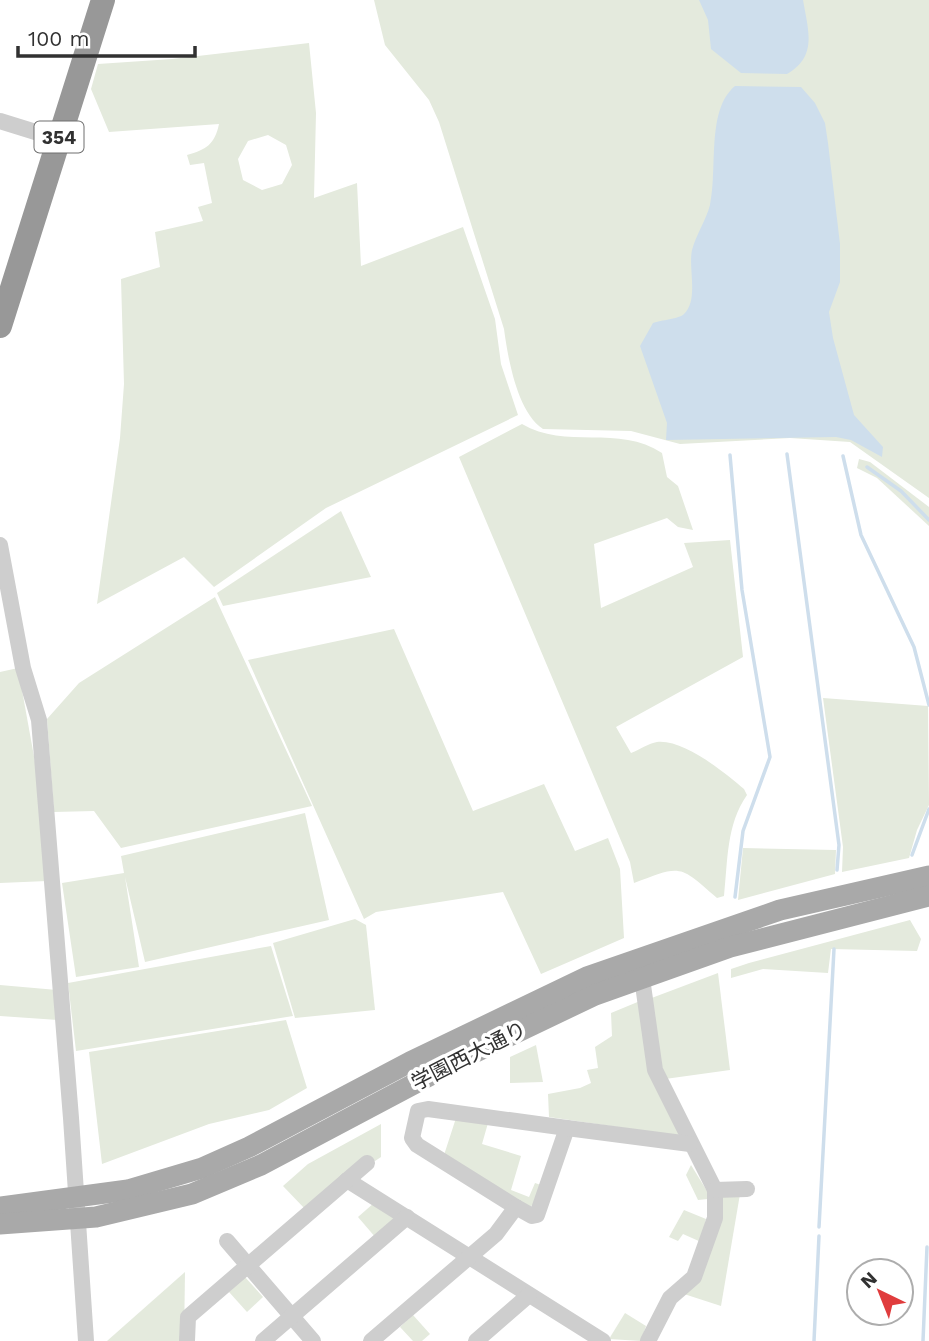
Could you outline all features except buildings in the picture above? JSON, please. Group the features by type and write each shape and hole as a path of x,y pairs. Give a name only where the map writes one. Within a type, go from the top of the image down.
{"highway":[{"name":"354","path":"0,326 8,271 58,139 103,0"}],"main road":[{"name":"学園西大通り","path":"77,1210 128,1190 202,1168 250,1147 525,1004 635,958 780,910 929,876"},
{"name":"学園西大通り","path":"9,1218 168,1202 214,1186 261,1165 537,1021 642,978 786,930 929,896"},
{"name":"学園西大通り","path":"0,1201 9,1218"},
{"name":"学園西大通り","path":"0,1207 9,1218"}],"street":[{"path":"0,121 58,139"},
{"path":"0,545 23,668 39,720 86,1341"},
{"path":"642,978 654,1070 715,1190 715,1219 694,1277 670,1298 648,1341"},
{"path":"387,1074 418,1111"},
{"path":"418,1111 428,1109 690,1144"},
{"path":"418,1111 412,1138 417,1145 532,1216 537,1215 567,1128"},
{"path":"187,1341 188,1317 367,1163"},
{"path":"347,1180 529,1295 590,1338"},
{"path":"715,1190 747,1189"},
{"path":"371,1341 496,1234 516,1207"},
{"path":"263,1341 407,1217"},
{"path":"227,1241 313,1341"},
{"path":"476,1341 529,1295"}],"shaded area":[{"path":"374,0 929,0 929,498 850,442 790,438 680,444 631,431 543,429 534,421 515,384 504,329 439,122 429,100 385,45"},
{"path":"309,43 316,113 314,198 357,183 361,266 463,227 495,319 501,364 518,415 326,508 214,587 184,557 97,604 120,438 124,384 121,279 160,267 155,232 203,221 198,207 212,203 204,163 190,165 187,155 209,145 219,124 109,132 91,89 98,64 172,59","holes":["268,135 286,145 292,165 282,184 262,190 243,180 238,159 248,141"]},
{"path":"522,424 539,432 556,435 610,438 645,444 662,453 667,477 678,486 693,530 678,527 667,518 594,544 601,608 693,567 684,543 730,540 743,657 616,727 631,753 657,742 679,746 704,758 744,789 747,795 735,819 729,844 724,896 717,898 695,879 679,871 661,873 634,883 630,862 459,457"},
{"path":"859,459 870,462 929,507 929,526 877,478 857,468"},
{"path":"341,511 371,577 223,606 217,593"},
{"path":"215,597 312,806 121,848 94,811 54,812 47,719 79,683"},
{"path":"394,629 473,811 544,784 575,851 608,838 620,869 624,938 541,974 503,892 376,912 364,919 248,660"},
{"path":"18,668 37,773 47,881 0,883 0,672"},
{"path":"823,698 928,706 929,805 917,830 909,858 842,872 843,847"},
{"path":"305,813 329,920 145,962 125,877 139,967 76,977 62,883 124,873 121,856"},
{"path":"743,848 836,850 835,874 738,900"},
{"path":"355,919 366,925 375,1010 295,1018 273,943"},
{"path":"910,920 921,939 917,951 831,949 828,973 763,969 731,978 731,969 749,963"},
{"path":"271,946 293,1016 76,1051 68,983"},
{"path":"718,973 730,1070 665,1079 658,1068 649,999"},
{"path":"0,985 57,990 58,1020 0,1016"},
{"path":"640,1001 679,1136 549,1117 548,1094 580,1088 591,1083 587,1070 598,1068 595,1047 612,1036 611,1013"},
{"path":"286,1020 307,1088 269,1110 209,1124 102,1164 89,1052"},
{"path":"536,1045 543,1082 510,1083 510,1057"},
{"path":"456,1118 488,1123 482,1144 521,1156 511,1190 529,1197 535,1183 541,1185 534,1205 527,1207 444,1155"},
{"path":"381,1124 381,1157 375,1161 367,1156 306,1210 283,1186 308,1164"},
{"path":"691,1165 707,1191 708,1199 698,1200 686,1175"},
{"path":"740,1194 721,1306 684,1294 719,1195"},
{"path":"374,1203 395,1217 396,1221 376,1238 358,1217"},
{"path":"684,1210 706,1219 701,1242 683,1234 678,1241 669,1237"},
{"path":"185,1272 184,1341 107,1341"},
{"path":"245,1277 263,1297 247,1312 229,1292"},
{"path":"625,1313 646,1326 641,1341 609,1339"},
{"path":"413,1315 430,1334 422,1341 413,1341 400,1327"}],"water":[{"path":"699,0 803,0 808,42 803,59 787,74 741,73 711,49 708,20"},
{"path":"735,86 801,87 815,103 825,123 840,244 840,282 829,312 833,338 854,415 883,447 882,457 851,440 836,437 666,440 667,423 640,346 653,323 682,316 691,300 692,250 710,205 716,125 726,97"}],"waterway":[{"path":"787,454 839,845 837,870"},
{"path":"730,455 742,590 770,757 743,831 735,897"},
{"path":"843,456 861,535 914,647 929,705"},
{"path":"867,467 901,491 929,520"},
{"path":"912,855 929,809"},
{"path":"819,1227 834,949"},
{"path":"814,1341 819,1236"},
{"path":"923,1341 927,1247"}]}
